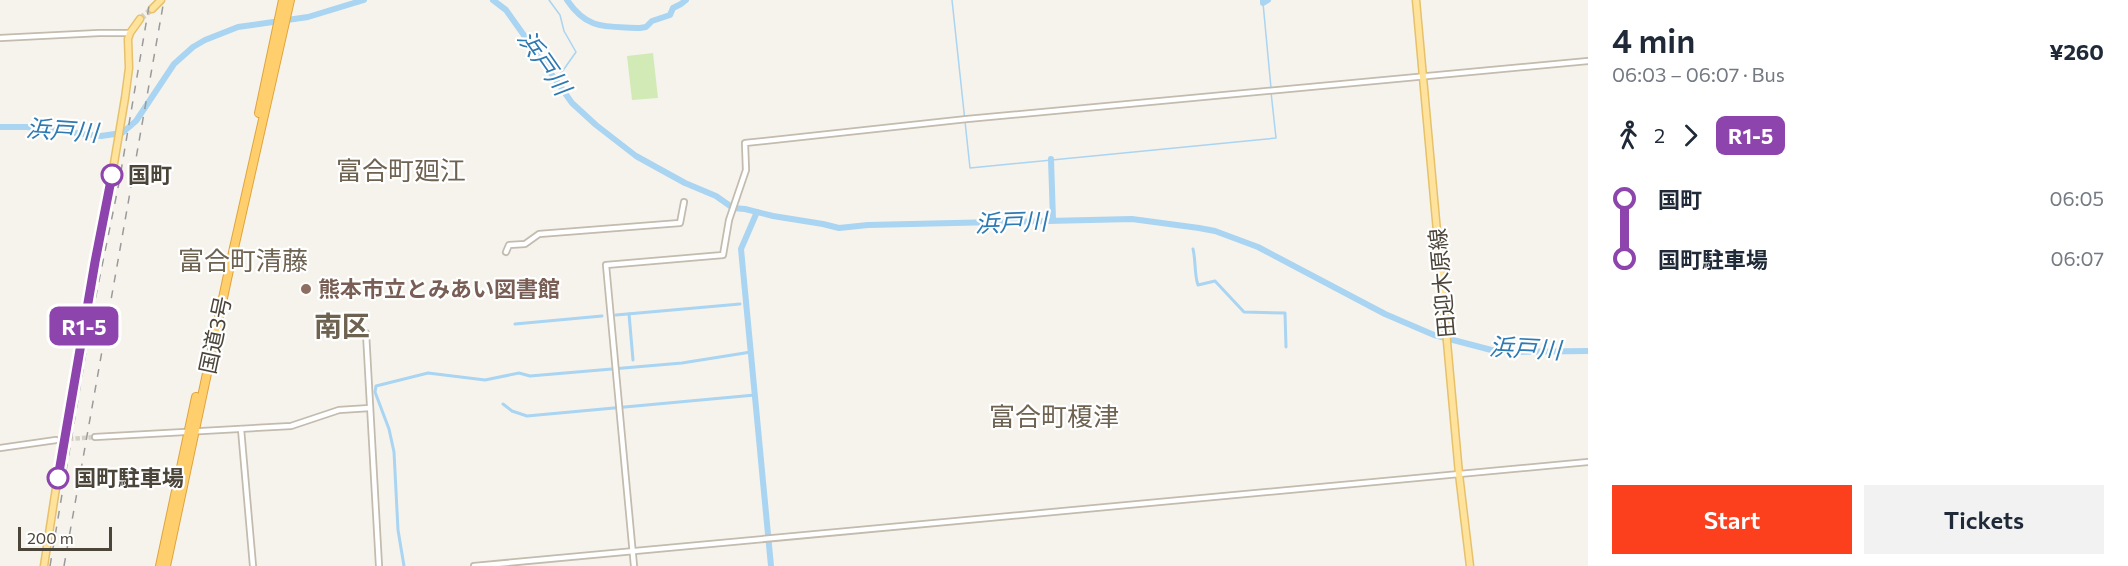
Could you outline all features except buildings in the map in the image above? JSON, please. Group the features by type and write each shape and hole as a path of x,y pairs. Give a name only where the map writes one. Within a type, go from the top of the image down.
{"highway":[{"name":"国道3号","path":"160,566 229,270 286,3"},
{"name":"国道3号","path":"166,566 192,432"}],"main road":[{"path":"152,9 161,0"},
{"name":"田迎木原線","path":"1416,0 1459,474 1470,566"},
{"path":"44,566 64,436 125,98 130,33 140,19"}],"street":[{"path":"0,38 130,33"},
{"path":"634,566 606,265 723,255 729,220 746,166 745,143 967,119 1588,61"},
{"path":"506,252 509,245 525,243 539,234 680,223 684,202"},
{"path":"366,333 379,566"},
{"path":"95,437 294,426 339,410 370,408"},
{"path":"241,429 253,566"},
{"path":"0,448 56,440"},
{"path":"474,566 1588,462"}],"green space":[{"path":"653,53 658,98 632,100 627,56"}],"waterway":[{"name":"浜戸川","path":"0,127 27,127 101,136 122,133 136,121 174,64 193,47 205,40 238,27 308,17 364,0"},
{"name":"浜戸川","path":"493,0 506,10 572,103 596,125 636,156 685,183 716,196 733,208 839,228 868,225 1132,219 1199,228 1215,231 1258,247 1385,314 1434,335 1499,352 1588,351"},
{"path":"549,0 560,15 564,31 576,52 557,79"},
{"path":"567,0 582,17 590,22 607,26 640,28 670,15 673,8 686,0"},
{"path":"952,0 970,168 1276,138 1271,92"},
{"path":"1263,0 1263,3 1268,0"},
{"path":"1263,3 1271,88"},
{"path":"1051,159 1053,220"},
{"path":"757,212 741,249 771,566"},
{"path":"1193,249 1198,285 1215,281 1244,312 1285,313 1286,347"},
{"path":"616,315 740,304"},
{"path":"629,314 633,360"},
{"path":"515,324 602,316"},
{"path":"404,566 398,530 394,452 389,429 375,392 376,386 428,373 485,380 519,373 530,376 682,363 751,352"},
{"path":"503,404 512,411 527,416 755,395"}],"tunnel":[{"path":"140,19 152,9"},
{"path":"56,440 95,437"}],"railway":[{"path":"50,566 93,310 119,183 150,0"},
{"path":"64,566 164,0"}],"bus line":[{"name":"R1-5","path":"58,478 112,175"}],"place":[{"name":"国町","path":"112,175"},
{"name":"熊本市立とみあい図書館","path":"306,289"},
{"name":"国町駐車場","path":"58,478"}],"district":[{"name":"富合町廻江","path":"401,171"},
{"name":"富合町清藤","path":"243,261"},
{"name":"南区","path":"342,326"},
{"name":"富合町榎津","path":"1054,417"}]}
